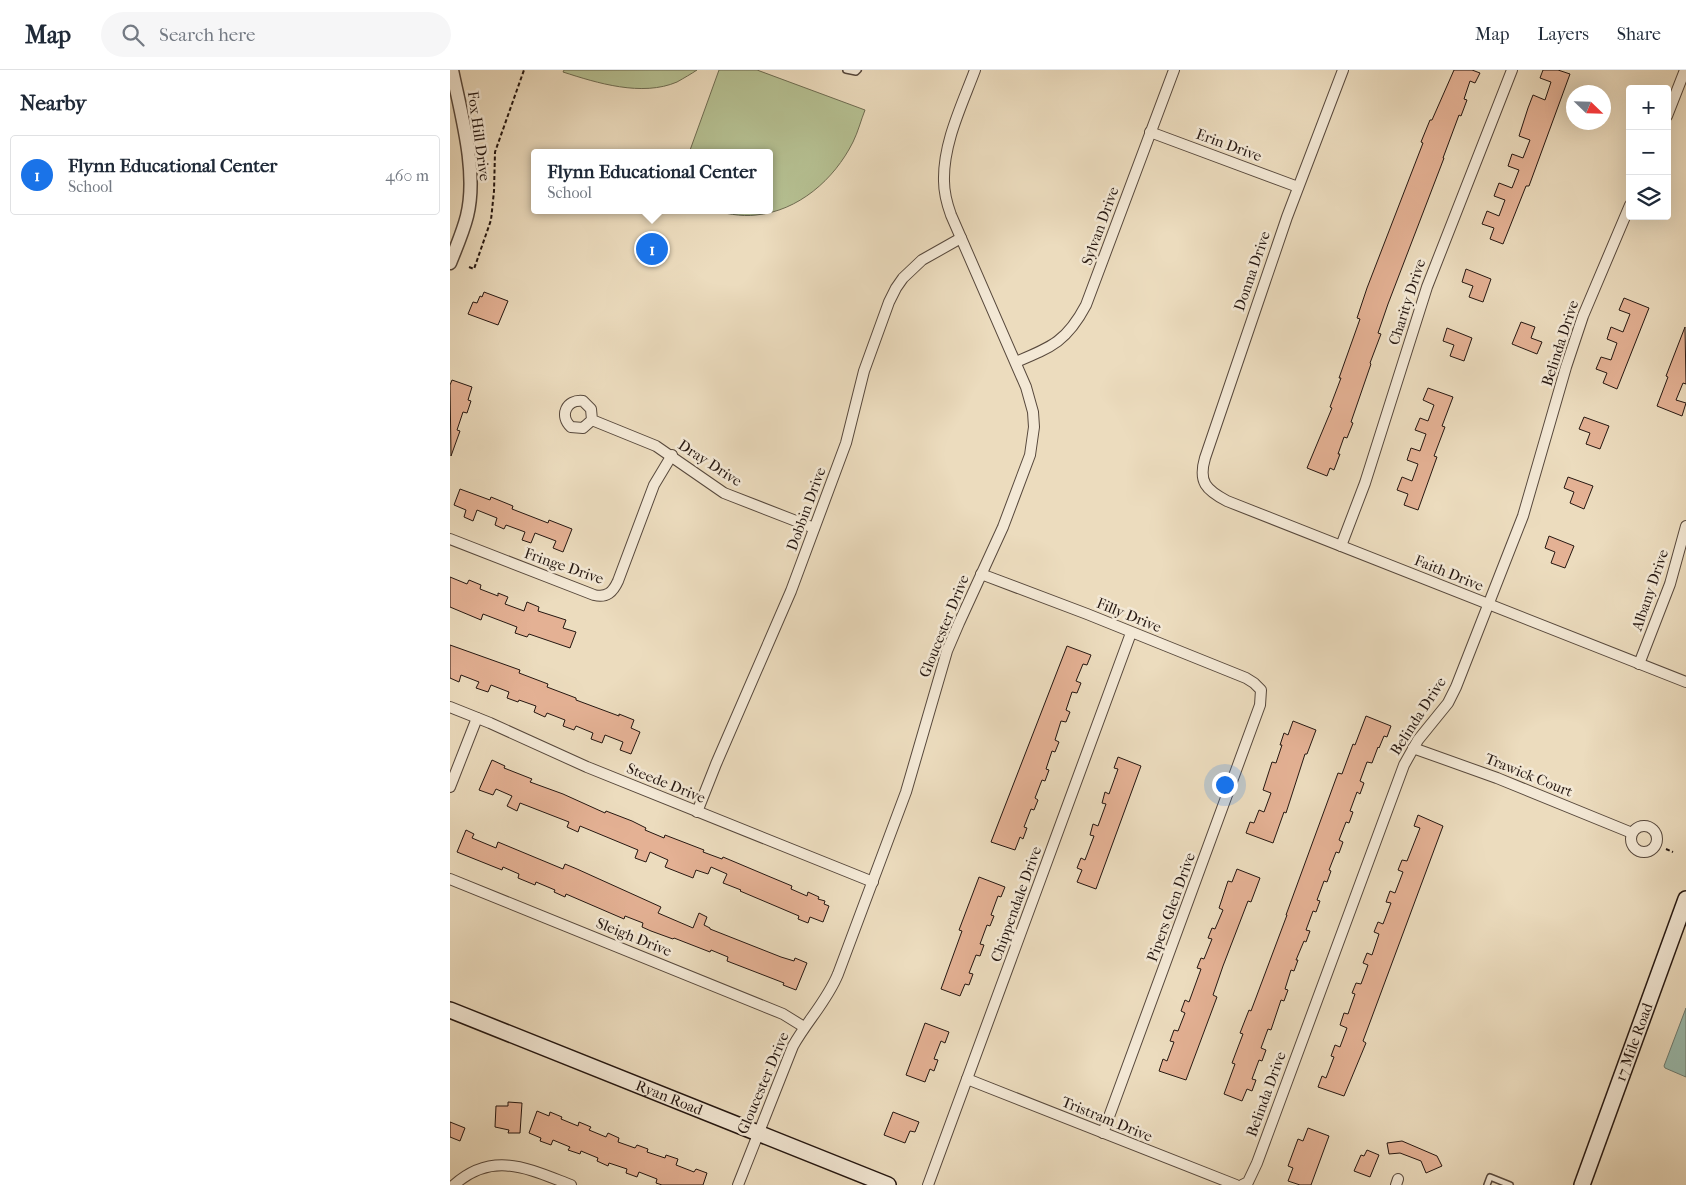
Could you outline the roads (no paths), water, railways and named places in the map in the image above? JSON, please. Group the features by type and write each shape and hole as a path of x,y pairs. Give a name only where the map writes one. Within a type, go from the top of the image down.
{"main road":[{"name":"17 Mile Road","path":"1582,1185 1686,899"},
{"name":"Ryan Road","path":"450,1010 888,1185"}],"street":[{"name":"Fox Hill Drive","path":"450,263 467,216 471,182 467,149 452,70"},
{"name":"Gloucester Drive","path":"738,1185 790,1053 804,1027 834,984 906,792 948,651 1003,527 1025,470 1033,440 1032,406 1026,387 951,215 946,198 944,170 949,142 975,70"},
{"name":"Sylvan Drive","path":"1016,362 1051,347 1070,331 1086,306 1174,70"},
{"name":"Donna Drive","path":"1205,485 1202,477 1202,468 1205,458 1298,187 1343,70"},
{"name":"Charity Drive","path":"1340,546 1365,483 1427,287 1512,70"},
{"path":"1671,106 1685,70"},
{"name":"Erin Drive","path":"1150,132 1298,187"},
{"name":"Belinda Drive","path":"1243,1185 1251,1178 1257,1163 1404,765 1413,748 1452,695 1489,605 1523,516 1574,341 1594,288 1626,214"},
{"name":"Dobbin Drive","path":"697,812 791,591 850,432 866,363 896,288 922,260 961,238"},
{"name":"Dray Drive","path":"592,420 644,440 672,456 724,493 814,528"},
{"name":"Fringe Drive","path":"450,540 594,596 601,597 607,595 614,589 618,581 654,485 672,456"},
{"name":"Faith Drive","path":"1205,485 1215,495 1227,501 1686,682"},
{"name":"Albany Drive","path":"1640,664 1670,584 1686,526"},
{"name":"Filly Drive","path":"981,574 1246,678 1254,682 1261,690"},
{"name":"Chippendale Drive","path":"928,1185 1131,633"},
{"name":"Pipers Glen Drive","path":"1103,1133 1260,705 1261,690"},
{"name":"Steede Drive","path":"450,707 558,755 873,882"},
{"path":"450,787 477,718"},
{"name":"Trawick Court","path":"1413,748 1497,778 1632,833"},
{"name":"Sleigh Drive","path":"450,879 783,1014 804,1027"},
{"name":"Tristram Drive","path":"967,1079 1236,1185"},
{"path":"457,1182 480,1170 510,1165 523,1167 570,1185"}],"lane":[{"path":"846,70 856,72 858,70"},
{"path":"1487,1185 1490,1177 1510,1185"}],"place":[{"name":"Flynn Educational Center","path":"652,249"}]}
